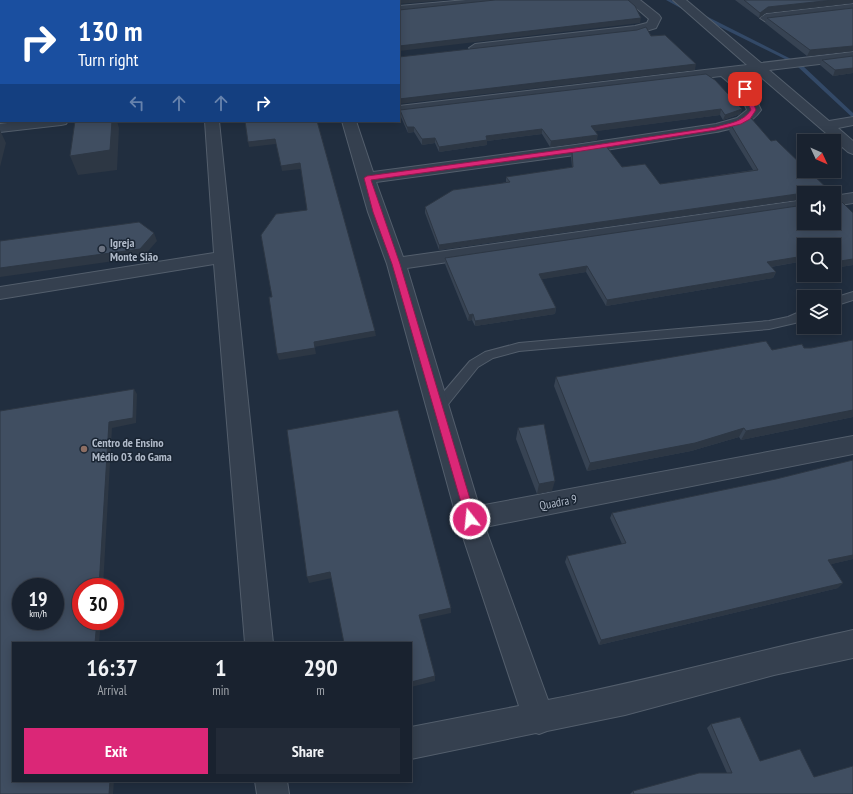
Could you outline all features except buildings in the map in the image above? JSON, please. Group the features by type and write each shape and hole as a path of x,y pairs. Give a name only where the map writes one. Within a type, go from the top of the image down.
{"street":[{"path":"400,10 502,0"},
{"path":"462,50 636,30 652,25 655,18 633,0"},
{"path":"681,2 853,148"},
{"path":"766,18 853,8"},
{"path":"400,110 853,56"},
{"path":"367,178 575,150 739,123 748,118 754,110 752,101 745,89 723,71"},
{"path":"826,126 853,121"},
{"path":"0,128 52,122"},
{"path":"212,122 223,257 259,642"},
{"path":"349,122 377,212 396,264 470,519 539,719"},
{"path":"841,200 853,198"},
{"path":"396,264 797,206"},
{"path":"0,293 223,257"},
{"name":"Quadra 9","path":"470,519 853,445"},
{"path":"412,743 539,719 625,700 774,661 853,644"},
{"path":"272,782 273,794"}],"lane":[{"path":"841,300 853,296"},
{"path":"437,408 474,364 489,355 518,347 769,325 797,317"}],"waterway":[{"path":"668,0 688,10"},
{"path":"702,16 789,59"},
{"path":"800,66 853,116"}],"place":[{"name":"Igreja Monte Sião","path":"102,249"},
{"name":"Centro de Ensino Médio 03 do Gama","path":"84,449"}],"route":[{"path":"470,519 396,264 377,212 367,178 575,150 739,123 748,118 754,110 752,101 745,89"}]}
